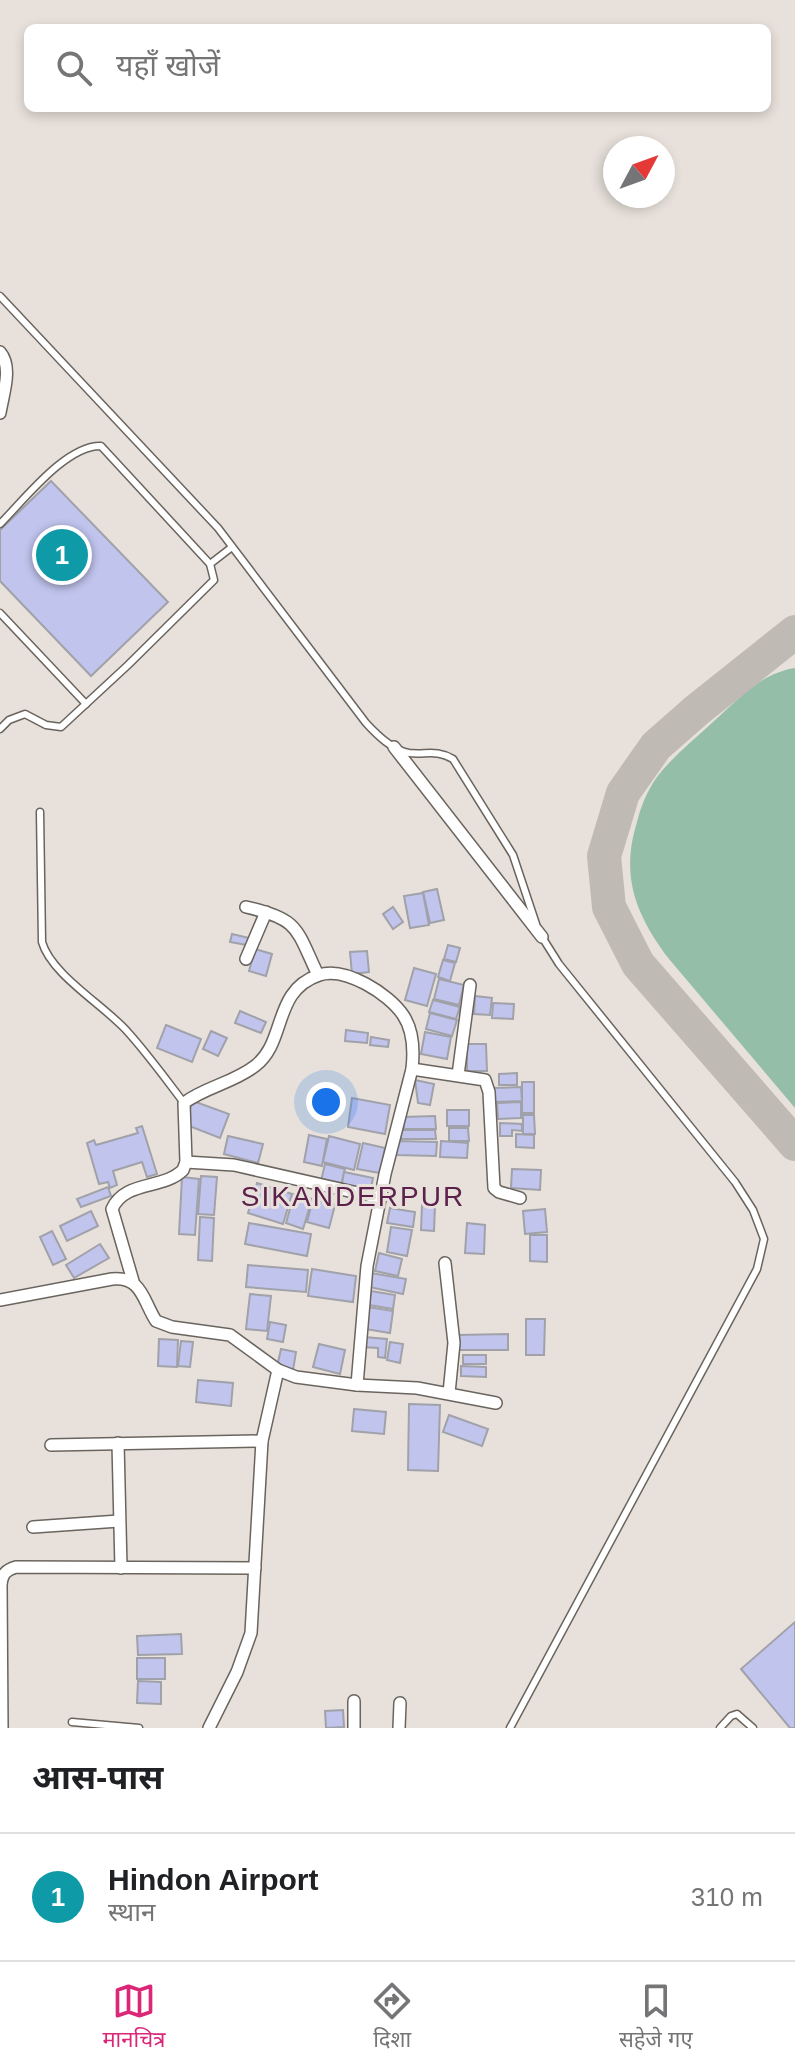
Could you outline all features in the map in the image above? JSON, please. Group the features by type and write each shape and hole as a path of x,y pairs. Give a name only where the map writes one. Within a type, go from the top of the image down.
{"street":[{"path":"0,352 6,360 0,413"},
{"path":"394,747 542,937"},
{"path":"246,907 287,919 318,975"},
{"path":"246,959 266,912"},
{"path":"357,1385 363,1288 380,1198 412,1069 412,1035 397,1008 371,988 344,974 318,975 293,991 265,1055 256,1066 184,1103 186,1162 178,1176 129,1191 115,1203 112,1209 114,1219 133,1281 141,1290 156,1321 172,1327 230,1335 278,1370 296,1377 357,1385 449,1393 496,1403"},
{"path":"458,1075 470,985"},
{"path":"412,1069 477,1077 488,1085 494,1188 520,1198"},
{"path":"186,1162 234,1165 380,1198"},
{"path":"445,1263 454,1343 449,1393"},
{"path":"0,1300 112,1279 133,1281"},
{"path":"209,1728 237,1672 251,1633 262,1441 278,1370"},
{"path":"51,1445 262,1441"},
{"path":"118,1443 121,1568"},
{"path":"33,1527 119,1521"},
{"path":"2,1728 1,1585 7,1570 16,1567 255,1568"},
{"path":"354,1701 354,1728"},
{"path":"399,1728 400,1703"}],"lane":[{"path":"0,296 154,457 232,547 366,723 394,747 408,753 443,753 453,759 513,855 542,937 559,964 735,1182 753,1210 764,1239 757,1269 510,1728"},
{"path":"0,524 67,457 89,446 101,446 210,564 214,580 61,727 46,725 25,714 9,720 0,729"},
{"path":"210,564 232,547"},
{"path":"0,613 86,704"},
{"path":"40,812 42,942 45,951 57,968 128,1032 184,1103"},
{"path":"720,1728 737,1714 753,1728"},
{"path":"72,1722 139,1728"}],"green space":[{"path":"795,668 795,1108 657,943 634,895 630,860 642,804 663,769 751,688 772,675"}],"building":[{"path":"51,481 168,602 91,676 0,581 0,530"},
{"path":"437,889 444,920 430,923 423,892"},
{"path":"423,893 429,925 410,928 404,896"},
{"path":"393,907 403,922 393,929 383,914"},
{"path":"232,934 249,938 247,945 230,942"},
{"path":"448,945 460,948 456,962 444,959"},
{"path":"255,949 272,954 266,976 249,971"},
{"path":"367,951 369,972 352,974 350,952"},
{"path":"443,960 455,963 450,981 438,977"},
{"path":"414,968 436,974 427,1006 405,1000"},
{"path":"439,979 464,985 459,1005 434,999"},
{"path":"475,996 492,998 490,1015 474,1014"},
{"path":"433,1000 460,1007 456,1019 429,1012"},
{"path":"493,1003 514,1004 513,1019 492,1018"},
{"path":"240,1011 266,1022 261,1033 235,1023"},
{"path":"430,1013 457,1020 452,1036 426,1029"},
{"path":"166,1025 201,1039 192,1062 157,1048"},
{"path":"346,1030 368,1033 367,1043 345,1041"},
{"path":"211,1031 227,1038 218,1056 203,1049"},
{"path":"425,1032 451,1037 447,1059 421,1054"},
{"path":"371,1037 389,1040 388,1047 370,1045"},
{"path":"467,1044 486,1044 487,1071 467,1071"},
{"path":"517,1073 517,1085 499,1085 499,1074"},
{"path":"415,1080 434,1084 430,1105 418,1103"},
{"path":"522,1082 534,1082 534,1113 522,1113"},
{"path":"521,1087 522,1101 492,1102 492,1088"},
{"path":"352,1098 390,1105 385,1134 348,1127"},
{"path":"193,1101 229,1114 220,1138 184,1124"},
{"path":"521,1102 521,1118 498,1119 497,1103"},
{"path":"447,1110 469,1110 469,1126 447,1126"},
{"path":"523,1115 534,1115 535,1134 523,1134"},
{"path":"435,1116 436,1129 404,1129 403,1117"},
{"path":"500,1123 522,1124 522,1131 512,1130 512,1136 500,1136"},
{"path":"142,1126 157,1174 147,1177 142,1162 113,1171 117,1185 110,1188 108,1182 99,1184 87,1143 94,1140 96,1145 138,1133 136,1128"},
{"path":"449,1128 468,1128 469,1141 449,1141"},
{"path":"401,1130 435,1130 436,1139 401,1139"},
{"path":"516,1134 534,1135 534,1148 516,1147"},
{"path":"309,1135 327,1139 322,1166 304,1162"},
{"path":"228,1136 263,1144 258,1163 224,1154"},
{"path":"329,1136 360,1144 354,1170 323,1162"},
{"path":"396,1141 437,1142 436,1156 396,1155"},
{"path":"441,1141 468,1143 467,1158 440,1157"},
{"path":"363,1143 385,1148 380,1173 357,1169"},
{"path":"325,1164 345,1169 341,1186 321,1181"},
{"path":"512,1169 541,1170 540,1190 511,1188"},
{"path":"344,1172 373,1178 370,1194 341,1189"},
{"path":"201,1176 217,1177 214,1215 198,1214"},
{"path":"182,1177 199,1179 195,1235 179,1234"},
{"path":"257,1183 292,1194 283,1224 248,1213"},
{"path":"108,1187 111,1196 81,1207 77,1199"},
{"path":"294,1194 312,1199 303,1229 286,1223"},
{"path":"313,1199 335,1205 329,1228 307,1222"},
{"path":"422,1204 435,1205 434,1231 421,1230"},
{"path":"390,1208 415,1212 413,1227 387,1223"},
{"path":"545,1209 547,1232 525,1234 523,1211"},
{"path":"91,1211 98,1226 67,1241 60,1226"},
{"path":"200,1217 214,1218 212,1261 198,1260"},
{"path":"249,1223 311,1234 307,1256 245,1244"},
{"path":"467,1223 485,1225 484,1254 465,1253"},
{"path":"391,1227 412,1230 407,1256 387,1252"},
{"path":"52,1231 66,1259 53,1265 40,1237"},
{"path":"530,1235 547,1235 547,1262 530,1261"},
{"path":"100,1244 109,1258 74,1278 66,1265"},
{"path":"379,1253 402,1259 398,1276 375,1271"},
{"path":"248,1265 308,1270 306,1292 246,1287"},
{"path":"312,1269 356,1276 353,1302 308,1296"},
{"path":"371,1273 406,1279 403,1294 369,1287"},
{"path":"371,1291 395,1295 393,1309 369,1305"},
{"path":"250,1294 271,1296 267,1331 246,1329"},
{"path":"368,1307 393,1311 390,1333 365,1329"},
{"path":"526,1319 545,1319 544,1355 526,1355"},
{"path":"270,1322 286,1325 283,1342 267,1339"},
{"path":"508,1334 508,1350 458,1350 458,1335"},
{"path":"364,1337 387,1339 385,1358 378,1357 378,1348 363,1347"},
{"path":"159,1339 178,1340 177,1367 158,1366"},
{"path":"181,1341 193,1342 190,1367 178,1366"},
{"path":"390,1342 403,1344 400,1363 387,1360"},
{"path":"319,1344 345,1350 340,1374 313,1367"},
{"path":"281,1349 296,1352 293,1370 277,1367"},
{"path":"463,1355 486,1355 486,1364 463,1364"},
{"path":"461,1366 486,1367 486,1377 461,1376"},
{"path":"198,1380 233,1383 231,1406 196,1402"},
{"path":"409,1404 440,1405 438,1471 408,1470"},
{"path":"354,1409 386,1412 384,1434 352,1431"},
{"path":"449,1415 488,1429 482,1446 443,1432"},
{"path":"795,1622 795,1728 790,1728 741,1669"},
{"path":"181,1634 182,1654 138,1655 137,1636"},
{"path":"137,1658 165,1658 165,1679 137,1679"},
{"path":"138,1681 161,1682 161,1704 137,1703"},
{"path":"343,1710 344,1727 326,1728 325,1711"}],"taxiway":[{"path":"795,632 656,746 623,793 604,856 609,907 638,964 795,1144"}],"place":[{"name":"Hindon Airport","path":"62,555"}],"district":[{"name":"SIKANDERPUR","path":"353,1196"}]}
